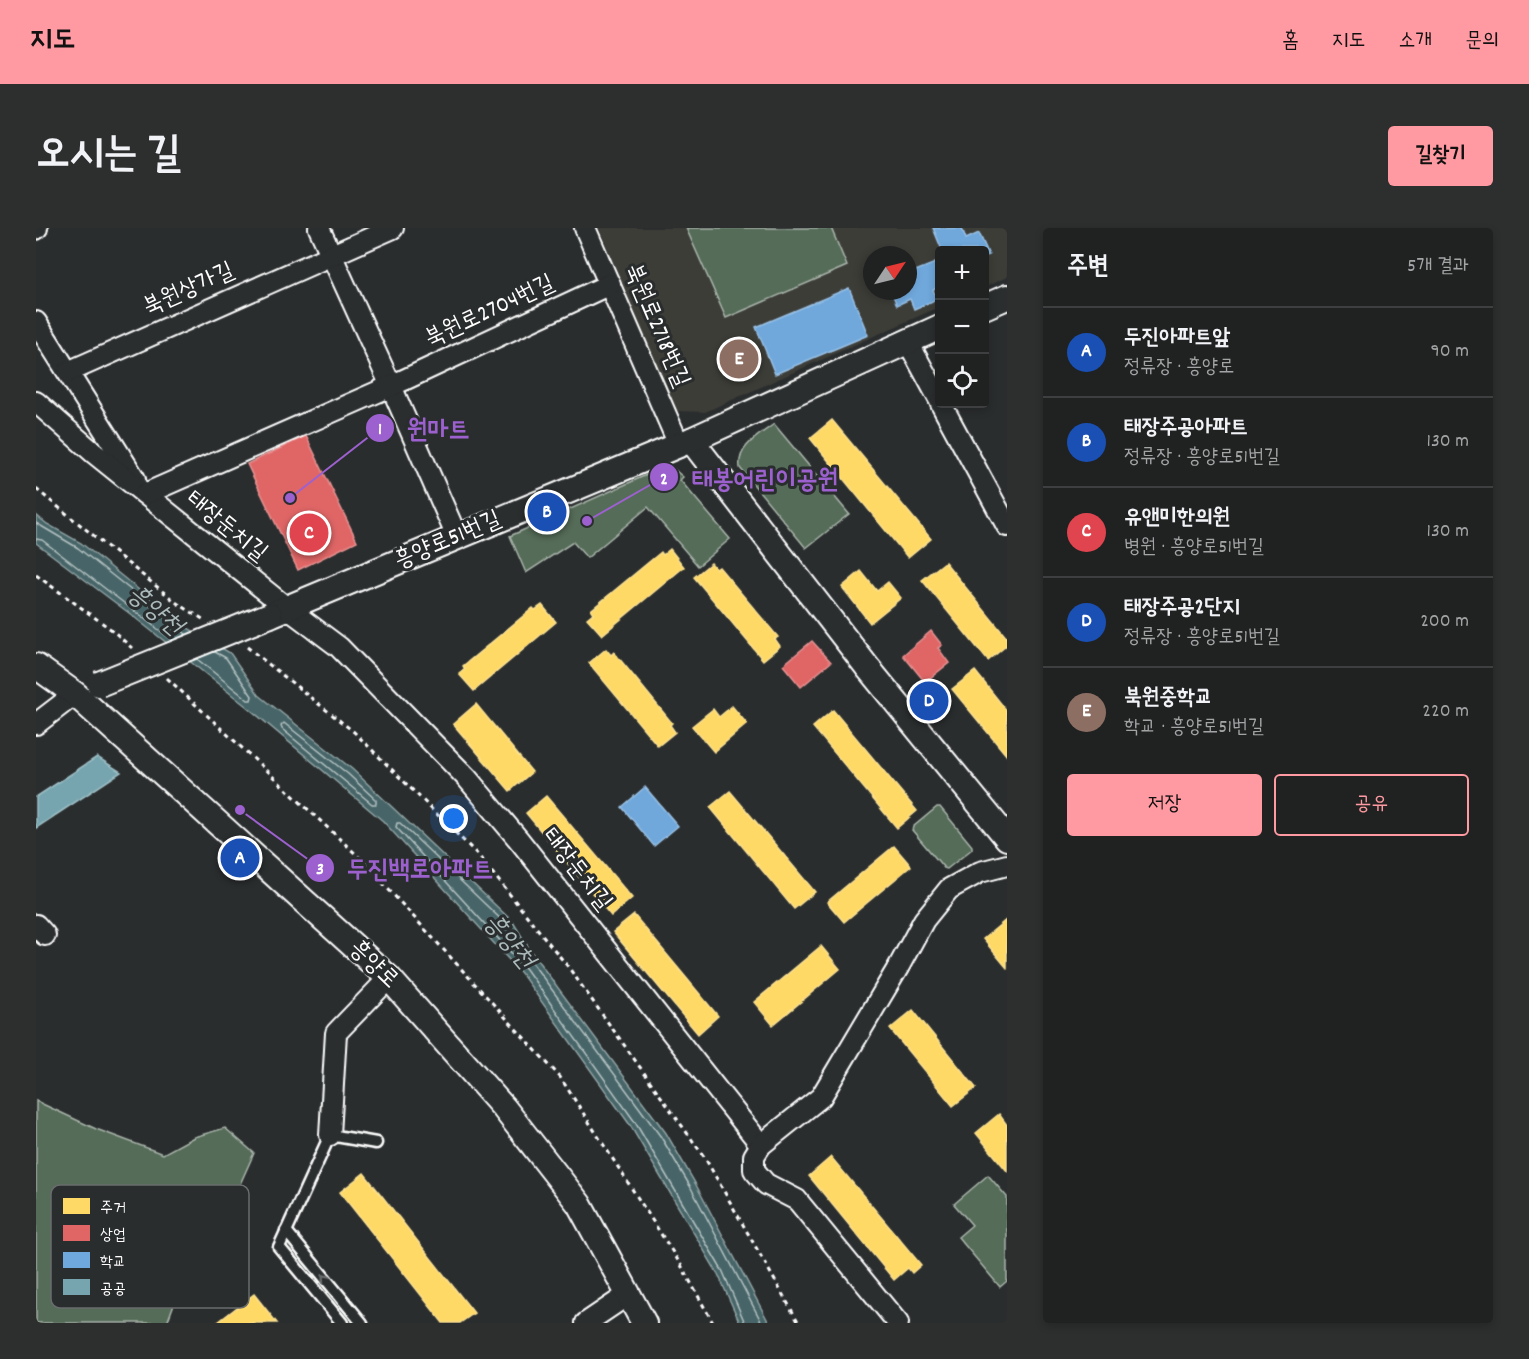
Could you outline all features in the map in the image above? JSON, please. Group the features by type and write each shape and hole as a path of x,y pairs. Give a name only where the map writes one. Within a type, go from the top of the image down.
{"street":[{"path":"319,228 392,387 457,537"},
{"path":"331,255 393,228"},
{"name":"북원로2718번길","path":"585,228 685,442"},
{"name":"북원상가길","path":"68,372 331,255"},
{"name":"북원로2704번길","path":"392,387 610,284"},
{"path":"989,305 1007,297"},
{"path":"36,322 145,494"},
{"name":"흥양로51번길","path":"75,694 685,442 935,329"},
{"path":"908,342 935,393"},
{"name":"태장둔치길","path":"145,494 392,387"},
{"name":"태장둔치길","path":"36,402 279,611 339,647 467,778 519,840 761,1145"},
{"path":"943,408 1007,526"},
{"path":"685,442 1007,838"},
{"name":"흥양로","path":"36,666 75,694 389,978 504,1108 579,1204 645,1323"},
{"path":"36,724 75,694"},
{"path":"898,1323 797,1200 766,1184 754,1170 754,1156 761,1145 821,1097 924,920 949,889 980,872 1007,865"},
{"path":"330,1135 336,1033 389,978"},
{"path":"586,1323 629,1294"}],"lane":[{"path":"342,1323 279,1246 330,1135 376,1143"},
{"path":"286,1231 362,1323"}],"path":[{"path":"36,489 177,603 215,627"},
{"path":"36,575 112,630 138,653"},
{"path":"243,644 354,732 478,855 569,968 705,1158 799,1323"},
{"path":"165,677 358,855 560,1077 681,1265 713,1323"}],"shaded area":[{"path":"599,228 1007,228 1007,277 989,285 989,246 935,246 935,309 705,412 676,411"}],"green space":[{"path":"686,228 831,228 847,266 726,318"},
{"path":"774,424 849,514 806,548 740,468 740,460 745,448"},
{"path":"669,465 683,477 680,480 730,539 698,566 648,507 587,558 573,542 526,573 510,536"},
{"path":"937,807 940,807 972,846 972,849 947,869 912,830"},
{"path":"36,1101 96,1129 163,1154 194,1137 225,1128 254,1153 240,1185 51,1185 51,1308 172,1308 167,1323 36,1323"},
{"path":"988,1175 1007,1197 1007,1281 1000,1287 958,1237 972,1225 954,1204"}],"water":[{"name":"흥양천","path":"36,515 47,524 81,543 181,624 230,653 259,695 352,769 513,922 532,953 666,1133 769,1323 740,1323 718,1274 630,1125 521,973 383,821 246,706 36,543"}],"building: 주거":[{"path":"832,420 931,539 908,558 810,438"},
{"path":"670,549 684,567 602,635 587,618 593,613 591,610 661,552 663,555"},
{"path":"945,562 1007,638 1007,645 988,661 922,580"},
{"path":"711,563 716,569 719,567 778,637 775,639 780,646 763,660 694,577"},
{"path":"861,571 877,591 888,582 901,598 870,623 842,587"},
{"path":"542,605 556,622 474,691 459,674 465,669 463,666 533,608 535,610"},
{"path":"606,649 611,655 614,652 672,723 670,725 675,732 658,746 589,663"},
{"path":"975,671 1007,711 1007,756 952,689"},
{"path":"476,704 532,772 510,791 453,724"},
{"path":"732,706 747,724 714,752 692,726 713,709 719,717"},
{"path":"833,710 917,811 897,828 813,727"},
{"path":"730,791 815,892 794,909 710,807"},
{"path":"546,796 632,898 611,916 526,813"},
{"path":"894,846 911,866 844,922 827,902"},
{"path":"634,915 718,1016 698,1034 613,932"},
{"path":"1006,920 1007,922 1007,968 983,939"},
{"path":"821,946 840,969 773,1025 754,1002"},
{"path":"913,1010 976,1088 953,1106 890,1029"},
{"path":"999,1114 1007,1125 1007,1171 976,1133"},
{"path":"831,1157 921,1265 912,1273 908,1268 894,1280 809,1176"},
{"path":"364,1173 474,1313 460,1323 443,1323 340,1192"},
{"path":"254,1294 277,1323 218,1322 236,1308 249,1308 249,1298"}],"building: 상업":[{"path":"306,436 357,541 298,570 247,464"},
{"path":"931,631 942,645 938,648 949,663 925,682 903,655"},
{"path":"812,641 831,662 801,687 783,665"}],"building: 학교":[{"path":"933,228 962,228 966,239 979,233 985,246 940,246"},
{"path":"935,263 935,289 933,290 935,300 914,309 910,300 917,300 917,270"},
{"path":"849,288 868,335 775,374 756,327"},
{"path":"895,300 908,300 897,305"},
{"path":"645,787 678,826 654,846 622,807"}],"building: 공공":[{"path":"97,757 121,772 36,828 36,797"}],"place":[{"name":"북원중학교","path":"739,359"},
{"name":"원마트","path":"290,498"},
{"name":"태장주공아파트","path":"547,512"},
{"name":"태봉어린이공원","path":"587,521"},
{"name":"유앤미한의원","path":"309,533"},
{"name":"태장주공2단지","path":"929,701"},
{"name":"두진백로아파트","path":"240,810"},
{"name":"두진아파트앞","path":"240,858"}]}
